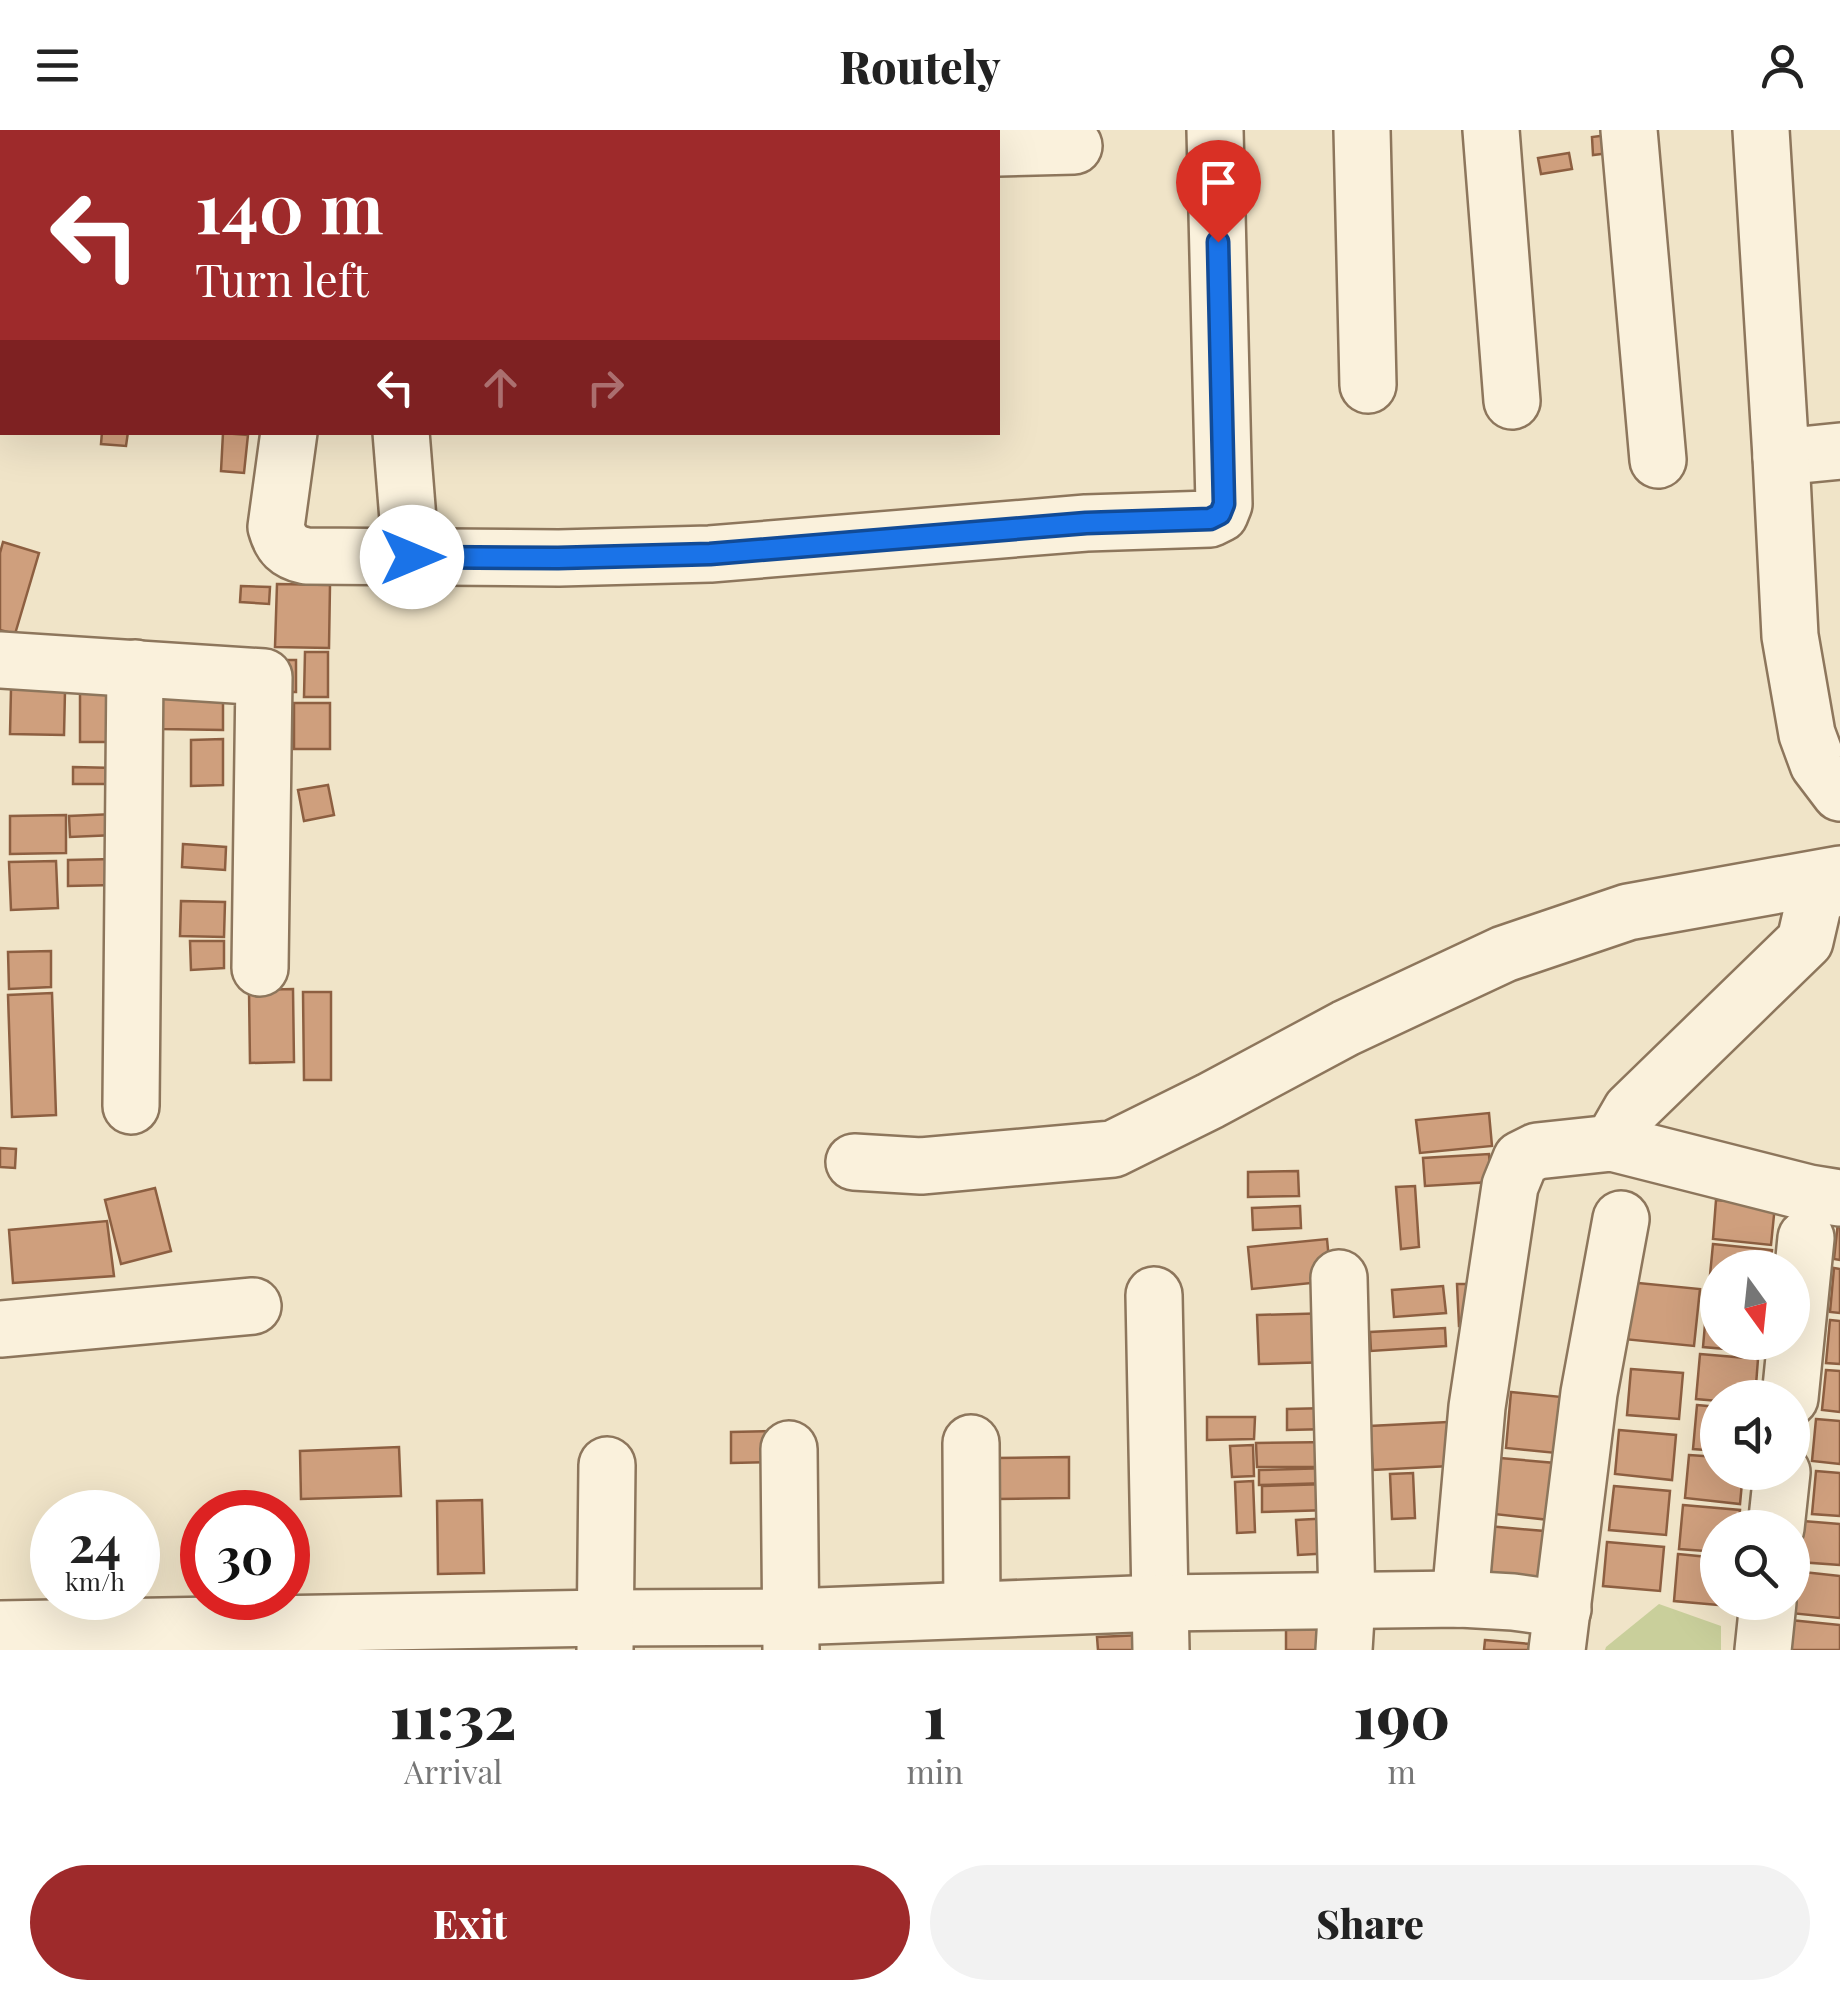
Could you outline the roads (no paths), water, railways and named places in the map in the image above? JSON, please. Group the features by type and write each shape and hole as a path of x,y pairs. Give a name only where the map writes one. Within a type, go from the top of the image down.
{"street":[{"path":"289,435 276,527 280,541 291,552 306,556 558,558 710,554 1086,523 1210,519 1220,514 1224,504 1216,130"},
{"path":"1362,130 1368,385"},
{"path":"1492,130 1512,401"},
{"path":"1629,130 1658,460"},
{"path":"1761,130 1790,636 1807,734 1818,764 1840,793"},
{"path":"1000,148 1074,146"},
{"path":"401,435 412,557"},
{"path":"1781,457 1840,451"},
{"path":"0,660 264,676 260,968"},
{"path":"131,1106 136,668"},
{"path":"1612,1142 1631,1110 1805,941 1814,902 1840,876"},
{"path":"854,1162 921,1166 1113,1148 1346,1028 1504,954 1628,912 1840,876"},
{"path":"1460,1599 1477,1406 1510,1186 1521,1159 1537,1151 1612,1142 1810,1193 1823,1218 1793,1380"},
{"path":"0,1629 413,1636 790,1634 972,1609 1161,1626 1346,1626 1460,1599 1513,1602 1560,1630 1589,1392 1621,1219"},
{"path":"1339,1278 1346,1626"},
{"path":"1154,1294 1161,1626"},
{"path":"0,1329 252,1306"},
{"path":"970,1443 972,1609"},
{"path":"789,1449 790,1634"},
{"path":"604,1634 607,1465"},
{"path":"1763,1650 1766,1620"}]}
